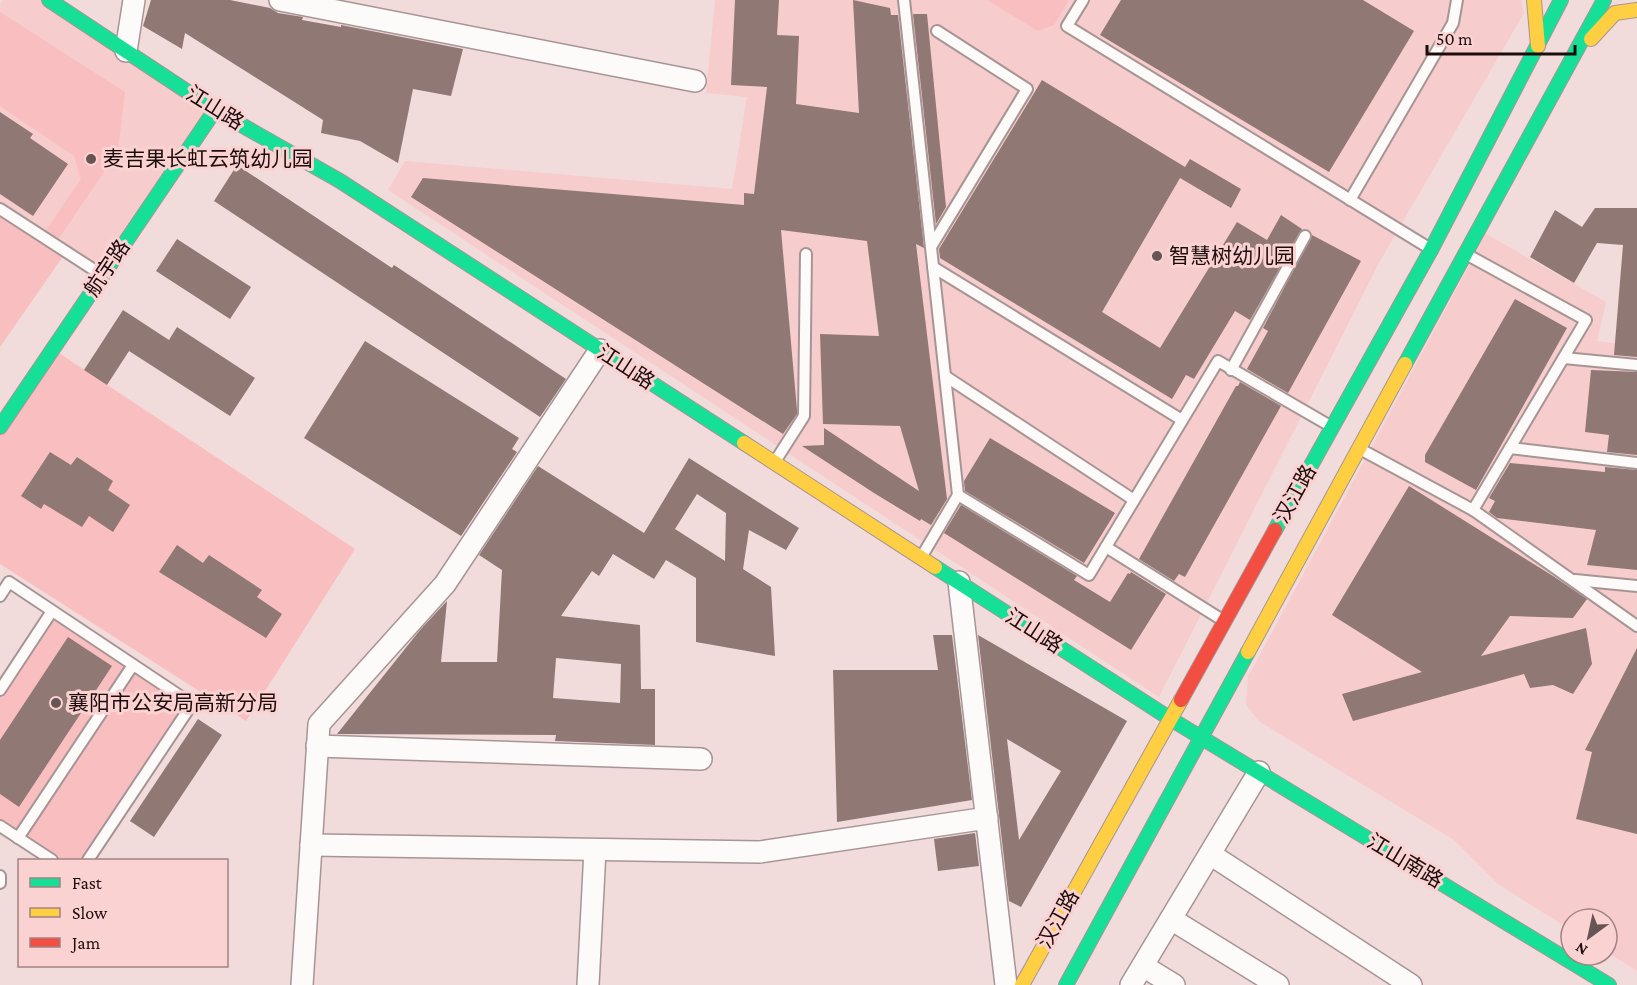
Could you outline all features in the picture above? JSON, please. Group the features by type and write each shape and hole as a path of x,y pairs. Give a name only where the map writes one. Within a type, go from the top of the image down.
{"main road":[{"name":"江山路","path":"49,0 215,110 340,181 1201,737"},
{"path":"1534,0 1538,46"},
{"name":"汉江路","path":"1022,985 1431,250 1562,0"},
{"name":"汉江路","path":"1066,985 1604,0"},
{"path":"1571,61 1615,13 1637,10"},
{"name":"航宇路","path":"0,427 215,110"},
{"name":"江山南路","path":"1201,737 1609,985"}],"street":[{"path":"126,51 134,0"},
{"path":"280,0 695,81"},
{"path":"302,985 319,724 445,584 600,350"},
{"path":"959,582 1006,985"},
{"path":"318,746 701,759"},
{"path":"1131,985 1259,772"},
{"path":"311,845 760,852 987,818"},
{"path":"588,985 595,850"},
{"path":"1210,854 1411,985"},
{"path":"1171,919 1278,985"},
{"path":"1143,966 1174,985"}],"lane":[{"path":"904,0 958,495 921,558"},
{"path":"1083,0 1067,26 1431,250"},
{"path":"1350,200 1453,22 1457,0"},
{"path":"931,247 1027,89 937,31"},
{"path":"0,209 102,275"},
{"path":"1231,370 1305,236"},
{"path":"774,463 804,416 806,254"},
{"path":"1466,254 1586,320 1473,510"},
{"path":"933,267 1182,420"},
{"path":"1564,358 1637,365"},
{"path":"958,495 1089,575 1218,361 1332,427"},
{"path":"945,376 1134,500"},
{"path":"1359,448 1473,510 1637,626"},
{"path":"1510,448 1637,463"},
{"path":"1106,547 1224,621"},
{"path":"1573,580 1637,586"},
{"path":"0,596 9,582 192,704 89,859"},
{"path":"0,690 52,611"},
{"path":"18,838 133,665"},
{"path":"0,826 49,859"},
{"path":"0,876 0,883"}],"shaded area":[{"name":"麦吉果长虹云筑幼儿园","path":"3,0 49,0 215,110 102,275 0,209 0,4"},
{"path":"715,0 1521,0 1524,13 1380,261 1159,697 388,190 405,161 732,189 747,97 706,93"},
{"path":"987,0 1069,0 1054,25 1038,31"},
{"path":"0,12 125,92 118,151 55,244 66,252 0,347 0,209 42,236 81,179 74,156 0,106"},
{"path":"1486,234 1606,302 1597,341 1637,346 1637,971 1619,960 1619,907 1559,907 1559,922 1498,884 1454,840 1260,722 1246,705 1248,677"},
{"path":"53,349 355,549 246,721 0,564 0,427"},
{"path":"52,611 192,704 89,859 50,859 0,826 0,690"}],"building":[{"path":"151,0 230,0 303,17 302,20 341,27 341,25 463,49 451,96 413,89 398,163 360,141 321,133 323,120 185,33 182,49 143,26"},
{"path":"735,0 779,0 777,35 799,36 796,104 859,113 853,0 890,8 891,15 898,15 924,248 916,244 947,499 931,525 921,519 920,521 874,493 802,446 824,445 824,428 919,491 900,426 823,424 820,334 879,336 867,241 781,230 797,410 797,414 783,434 411,197 423,178 744,205 744,193 754,194 767,87 731,85"},
{"path":"1121,0 1363,0 1414,31 1329,172 1100,35"},
{"path":"913,14 927,14 946,207 936,224"},
{"path":"1042,80 1185,167 1190,159 1241,189 1231,208 1180,178 1102,312 1160,348 1237,222 1267,240 1281,215 1302,229 1250,320 1235,311 1194,379 1186,375 1172,399 940,258 939,249"},
{"path":"0,112 33,134 30,138 68,164 33,216 0,194"},
{"path":"237,165 392,268 394,265 566,379 540,417 214,201"},
{"path":"1595,208 1637,208 1637,357 1614,355 1623,245 1597,243 1574,283 1530,257 1555,210 1582,227"},
{"path":"1312,235 1361,261 1288,393 1247,369 1268,331 1263,328"},
{"path":"177,239 251,287 230,319 156,271"},
{"path":"1515,299 1567,328 1476,490 1425,462 1425,455"},
{"path":"123,310 169,340 177,327 255,378 230,416 129,351 107,385 84,370"},
{"path":"365,341 519,438 512,449 517,452 461,536 304,438"},
{"path":"1591,370 1637,372 1637,455 1607,452 1609,435 1585,432"},
{"path":"1240,382 1281,406 1185,577 1179,574 1174,581 1139,559"},
{"path":"990,438 1115,513 1084,563 965,491 964,481"},
{"path":"50,452 71,465 77,457 113,481 108,490 130,505 113,532 89,516 82,527 44,504 41,509 21,496"},
{"path":"689,458 799,528 786,550 749,530 743,569 771,587 775,656 696,642 696,578 666,560 654,579 613,554 599,576 592,571 561,616 640,625 641,689 655,689 655,745 555,741 556,735 337,734 420,630 447,601 441,662 497,662 502,570 479,555 538,466 644,533","holes":["697,494 726,513 725,561 675,529","556,658 621,664 620,703 553,698"]},
{"path":"1510,463 1605,472 1605,467 1637,470 1637,570 1587,565 1596,530 1497,518 1489,512 1495,501 1489,498"},
{"path":"1409,486 1587,599 1573,618 1510,616 1481,656 1586,628 1592,664 1573,694 1553,685 1530,688 1524,674 1353,721 1342,694 1422,672 1332,615"},
{"path":"961,505 1077,576 1074,580 1110,602 1128,573 1131,572 1166,594 1131,650 944,533"},
{"path":"177,545 203,563 209,555 262,590 257,597 282,614 266,638 159,572"},
{"path":"933,635 952,635 972,800 837,822 833,670 938,670"},
{"path":"978,635 1127,721 1021,907 1009,901","holes":["1007,739 1061,771 1019,840"]},
{"name":"襄阳市公安局高新分局","path":"68,637 112,666 19,807 0,794 0,740"},
{"path":"1637,648 1637,834 1576,819 1592,752 1585,750"},
{"path":"198,719 222,735 154,837 130,821"},
{"path":"975,833 979,866 938,871 934,839"}],"traffic: fast":[{"path":"49,0 215,110 340,181 744,443"},
{"path":"1275,530 1431,250 1561,0"},
{"path":"1405,364 1604,0"},
{"path":"0,427 215,110"},
{"path":"935,567 1169,718 1609,985"},
{"path":"1066,985 1248,652"}],"traffic: slow":[{"path":"1534,0 1538,46"},
{"path":"1591,39 1615,13 1637,10"},
{"path":"1248,652 1405,364"},
{"path":"744,443 935,567"},
{"path":"1022,985 1181,700"}],"traffic: jam":[{"path":"1181,700 1275,530"}],"place":[{"name":"麦吉果长虹云筑幼儿园","path":"91,159"},
{"name":"智慧树幼儿园","path":"1157,256"},
{"name":"襄阳市公安局高新分局","path":"56,703"}]}
